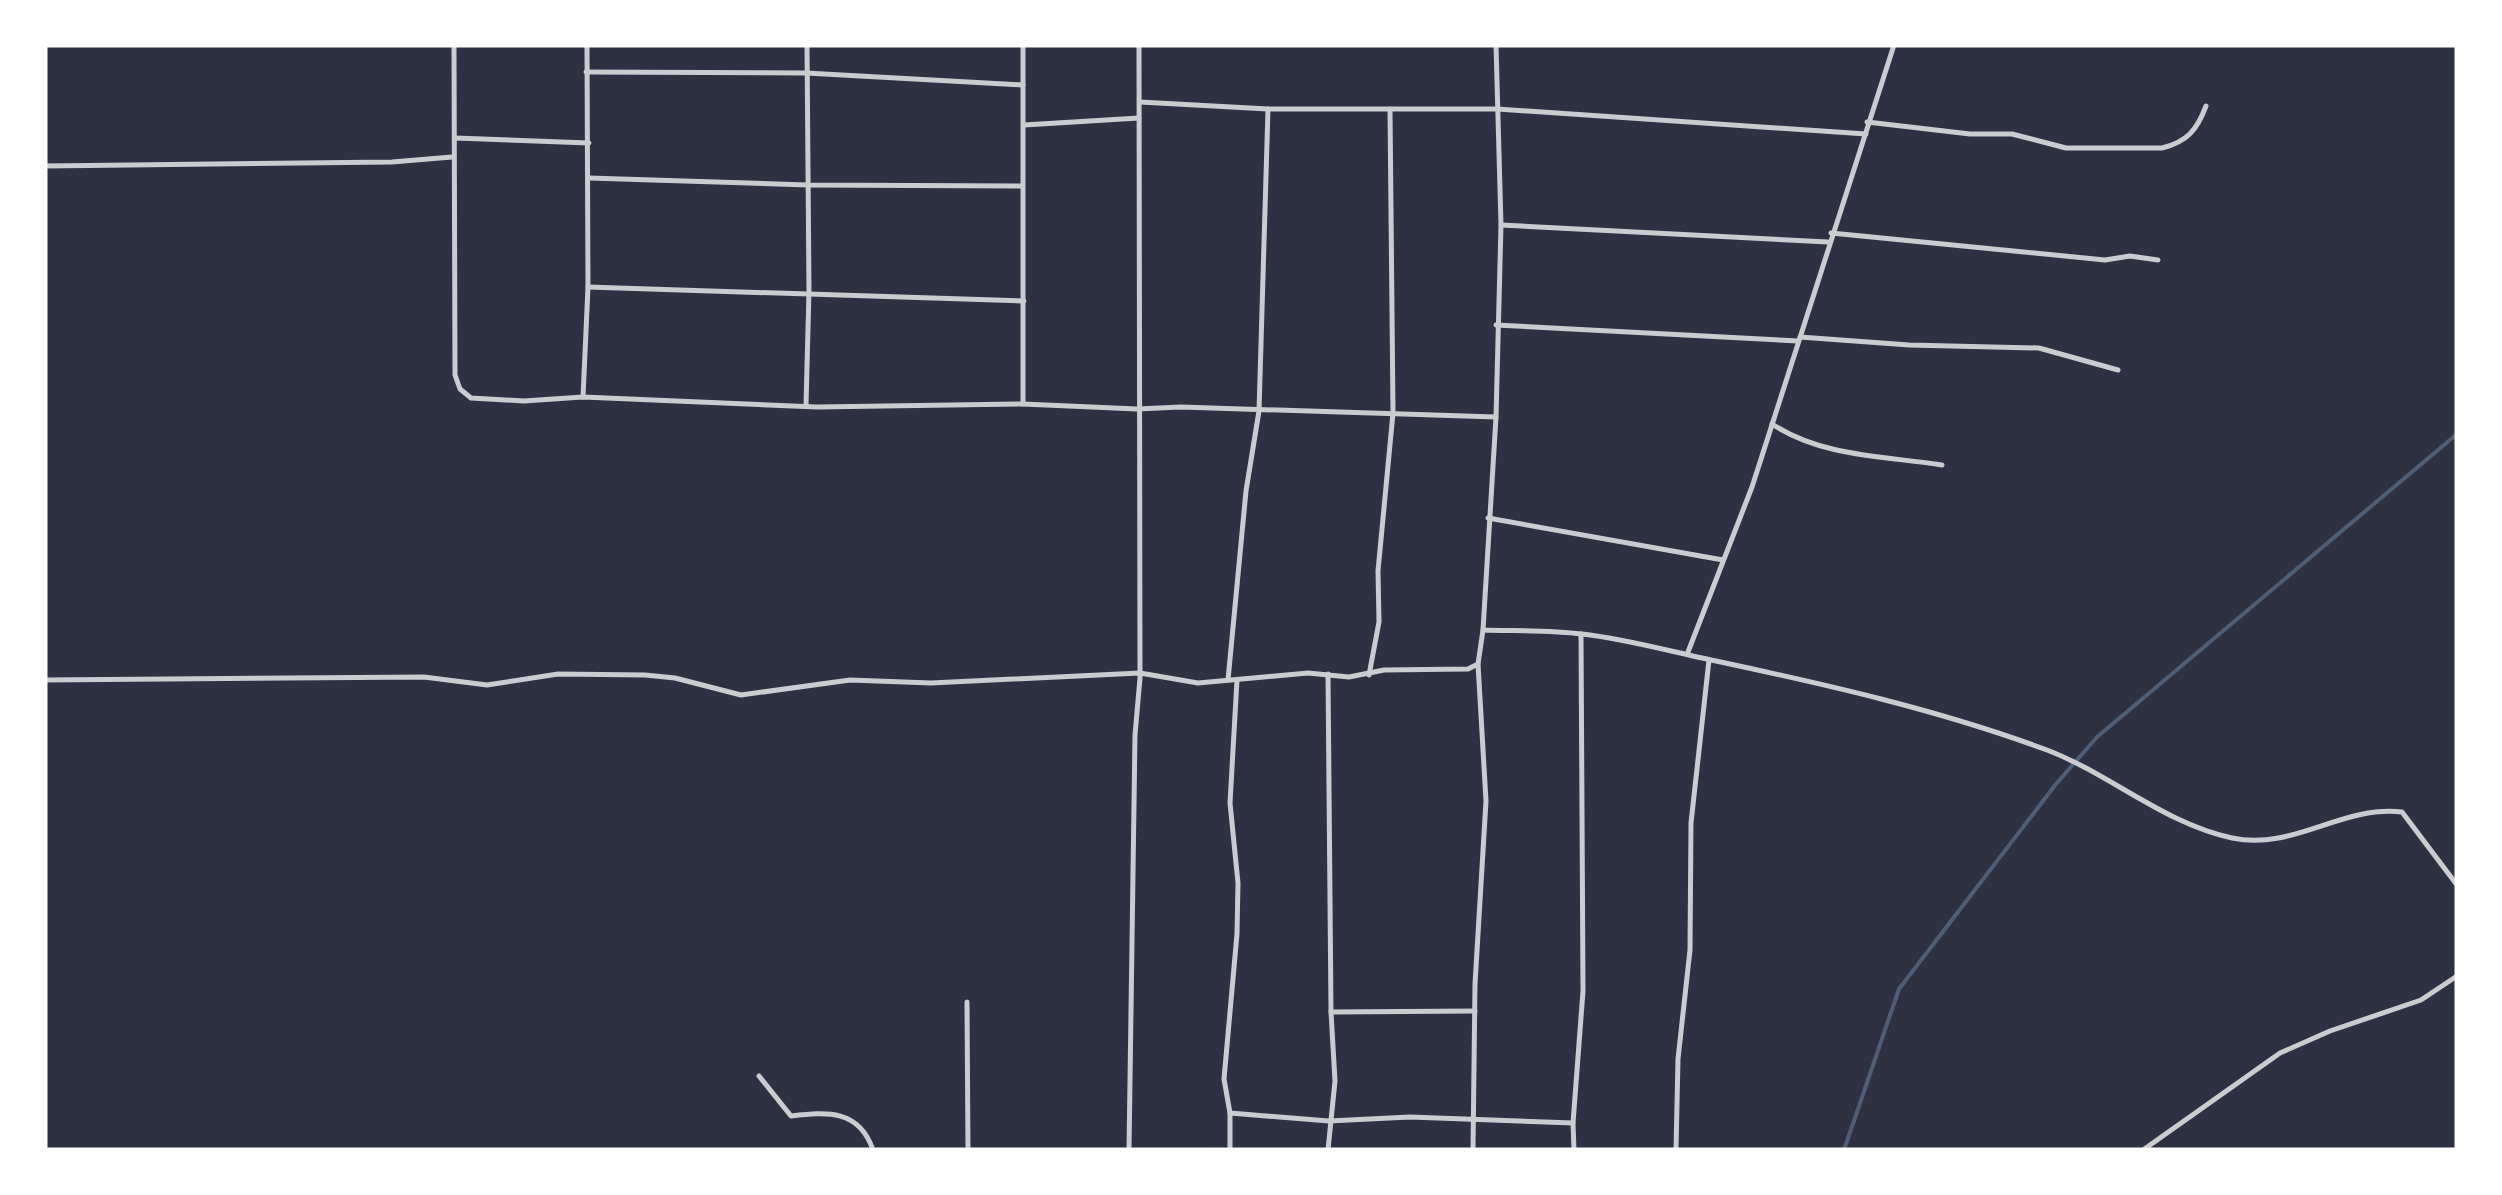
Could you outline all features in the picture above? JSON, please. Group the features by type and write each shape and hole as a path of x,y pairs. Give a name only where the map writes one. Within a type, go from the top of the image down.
{"street":[{"path":"454,45 455,375 460,390 471,398 524,401 582,397 806,405 1023,404 1496,417"},
{"path":"582,397 588,287 587,45"},
{"path":"806,405 807,45"},
{"path":"1023,45 1023,404"},
{"path":"1129,1150 1140,674 1138,45"},
{"path":"1473,1150 1475,1011 1486,801 1478,664 1496,417 1501,225 1496,45"},
{"path":"1688,654 1772,424 1866,134 1866,122 1894,45"},
{"path":"586,72 806,72 1023,86"},
{"path":"1140,102 1268,109 1497,109 1866,134"},
{"path":"1866,122 1970,134 2012,134 2066,148 2162,148 2194,132 2206,106"},
{"path":"1228,680 1246,490 1259,411 1268,109"},
{"path":"1369,675 1379,622 1378,571 1392,412 1390,109"},
{"path":"1024,125 1139,118"},
{"path":"454,138 589,143"},
{"path":"45,166 392,162 453,157"},
{"path":"588,178 1021,186"},
{"path":"1501,225 1828,242"},
{"path":"1832,234 2105,260 2130,256 2158,260"},
{"path":"588,287 1024,300"},
{"path":"1496,326 2039,348 2118,370"},
{"path":"1772,424 1822,449 1942,465"},
{"path":"1488,518 1723,560"},
{"path":"1483,630 1582,634 1688,654 1907,705 2067,758 2175,816 2228,837 2280,840 2366,812 2402,812 2457,885"},
{"path":"1574,1150 1583,990 1582,634"},
{"path":"1676,1150 1678,1059 1690,950 1692,822 1708,660"},
{"path":"45,680 424,677 487,685 558,674 645,675 741,695 850,680 931,684 1140,674 1198,683 1328,672 1349,677 1384,670 1468,669 1478,664"},
{"path":"1328,672 1330,1012 1335,1081 1328,1150"},
{"path":"1230,1150 1230,1113 1224,1079 1237,934 1238,883 1230,803 1237,680"},
{"path":"2143,1150 2280,1053 2330,1030 2421,1000 2457,976"},
{"path":"968,1002 968,1150"},
{"path":"1330,1012 1475,1011"},
{"path":"759,1076 790,1116 822,1113 850,1119 867,1134 873,1150"},
{"path":"1230,1113 1329,1122 1358,1118 1573,1123"}],"waterway":[{"path":"1844,1150 1899,989 2056,784 2097,737 2457,434"}]}
